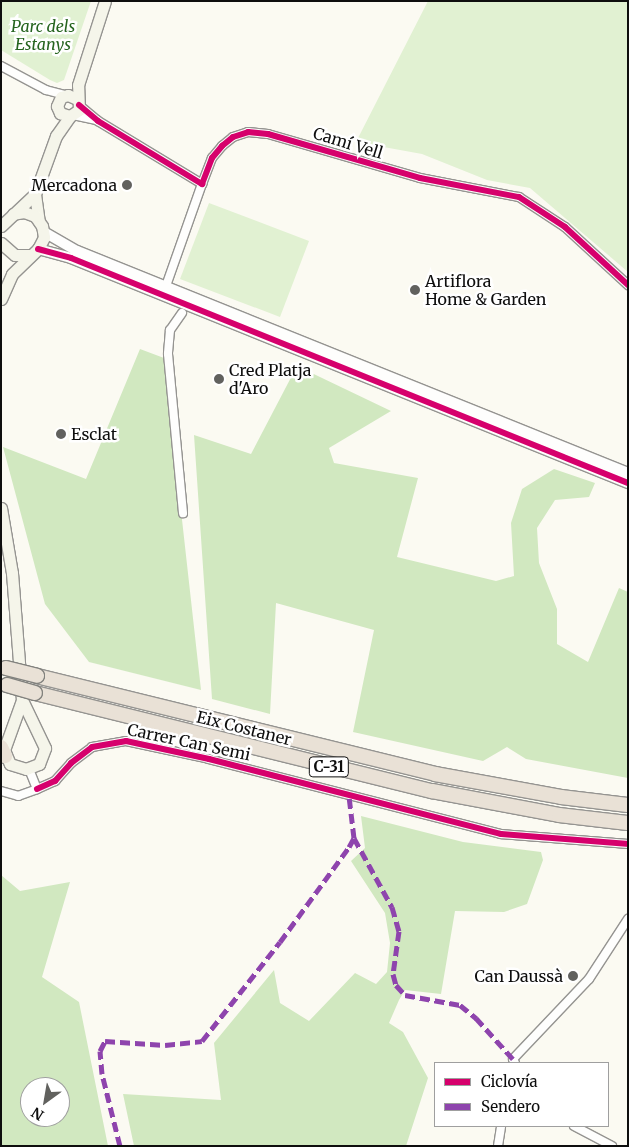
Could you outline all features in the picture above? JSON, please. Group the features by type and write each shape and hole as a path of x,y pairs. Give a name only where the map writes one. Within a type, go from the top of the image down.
{"highway":[{"name":"Eix Costaner","path":"4,667 435,774 561,797 628,805"},
{"name":"Eix Costaner","path":"4,684 432,792 559,815 628,823"}],"main road":[{"path":"6,218 35,194 68,101 78,85 105,1"},
{"path":"56,136 72,116 68,101"},
{"path":"1,299 12,274 34,252 42,226 35,194"},
{"path":"6,218 27,213 42,226"},
{"path":"2,246 15,255 34,252"},
{"path":"2,511 12,573 22,700 44,744 44,755 39,764 29,769 16,768 5,746 22,700"},
{"path":"5,746 24,728 39,734"}],"street":[{"path":"3,69 68,101 202,184"},
{"path":"72,116 98,121"},
{"name":"Camí Vell","path":"166,286 212,158 233,137 248,132 268,134 420,178 518,197 566,227 628,285"},
{"path":"42,226 65,246 628,473"},
{"path":"34,252 71,258 628,483"},
{"path":"182,313 170,330 168,354 183,513"},
{"name":"Carrer Can Semi","path":"1,791 18,796 55,782 71,763 92,747 126,741 209,759 501,834 628,844"},
{"path":"29,769 37,789"},
{"path":"514,1061 589,979 628,920"},
{"path":"498,1146 500,1127"},
{"path":"576,1127 612,1146"}],"green space":[{"name":"Parc dels Estanys","path":"1,1 91,1 64,80 57,83 50,80 1,50"},
{"path":"428,1 628,1 628,272 530,188 487,180 422,154 356,142"},
{"path":"209,203 309,241 280,317 180,279"},
{"path":"140,349 164,358 201,690 89,662 45,604 3,447 86,479"},
{"path":"297,366 391,411 329,448 334,463 418,478 397,557 496,581 514,576 511,523 522,489 554,469 595,483 589,497 555,500 537,528 539,563 557,609 557,644 588,662 619,588 628,592 628,778 526,759 507,747 483,761 353,732 374,630 276,603 270,714 212,699 194,435 251,454"},
{"path":"361,816 463,842 541,852 543,860 527,904 504,912 455,911 441,994 405,990 399,1000 389,1023 403,1032 428,1078 406,1146 134,1146 123,1094 221,1100 214,1043 274,970 280,1003 309,1021 355,973 376,984 387,972 390,943 385,913 351,861 365,848"},
{"path":"1,875 20,891 70,882 42,977 79,1002 108,1146 1,1146"}],"marked path":[{"path":"120,1146 102,1074 100,1051 105,1041 165,1045 202,1041 280,942 349,847 354,838 349,796"},
{"path":"354,838 392,907 399,931 393,974 396,985 405,995 460,1005 476,1018 513,1059"}],"cycle path":[{"path":"79,105 98,121 202,184 212,158 222,146 233,137 248,132 268,134 420,178 519,197 565,227 628,285"},
{"path":"38,249 71,258 628,483"},
{"path":"37,789 55,781 71,763 92,747 126,741 209,759 501,834 628,844"}],"place":[{"name":"Mercadona","path":"127,185"},
{"name":"Artiflora Home & Garden","path":"415,290"},
{"name":"Cred Platja d'Aro","path":"219,379"},
{"name":"Esclat","path":"61,434"},
{"name":"Can Daussà","path":"573,976"}]}
